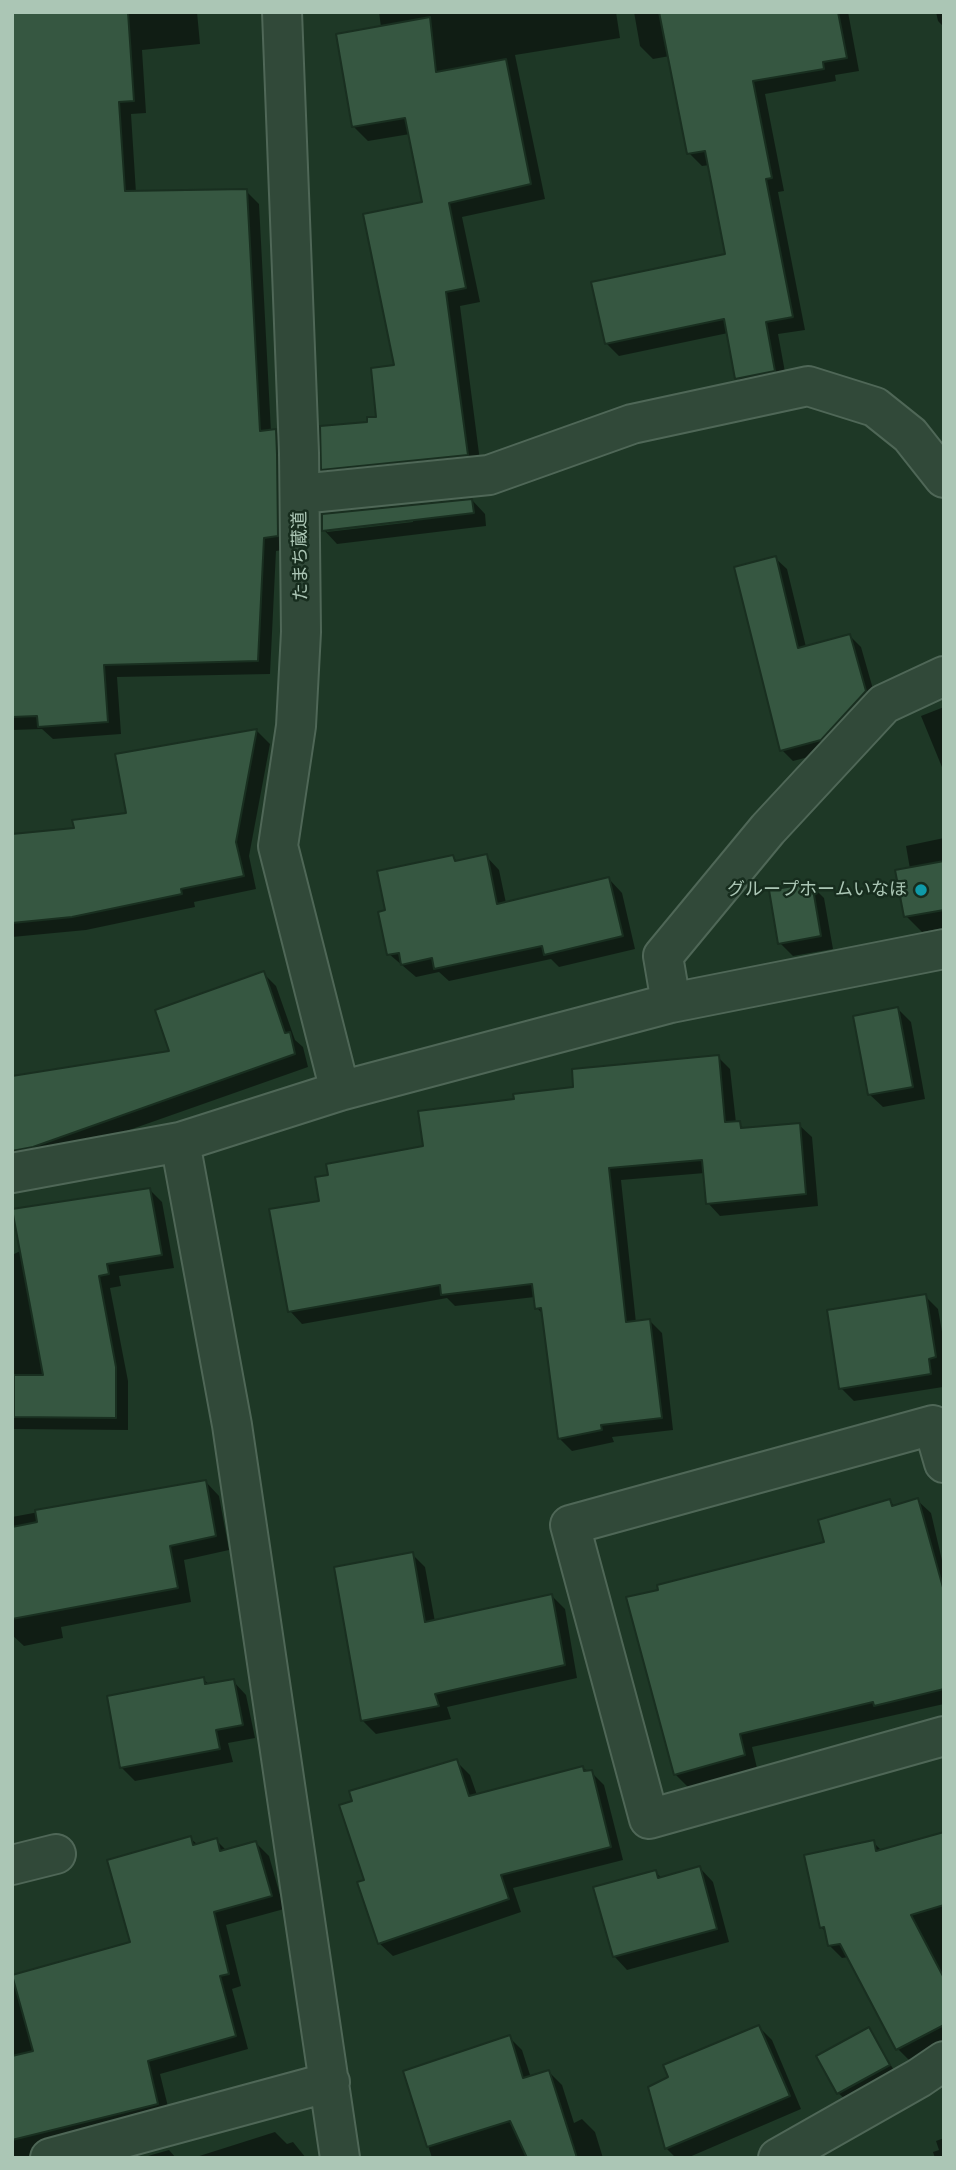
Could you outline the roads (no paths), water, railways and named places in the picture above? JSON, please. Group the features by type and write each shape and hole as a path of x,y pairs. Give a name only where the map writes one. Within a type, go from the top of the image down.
{"street":[{"name":"たまち蔵道","path":"282,12 300,494 302,632 297,699 278,846 340,1091"},
{"path":"300,494 489,475 632,424 808,386 875,407 910,435 944,478"},
{"path":"671,1003 663,957 768,829 884,704 944,676"},
{"path":"12,1173 180,1142 340,1091 671,1003 944,949"},
{"path":"180,1142 232,1425 340,2158"},
{"path":"944,1463 933,1425 570,1525 649,1819 944,1736"},
{"path":"12,1865 56,1854"},
{"path":"778,2158 944,2061"},
{"path":"50,2158 330,2082"}],"place":[{"name":"グループホームいなほ","path":"921,890"}]}
